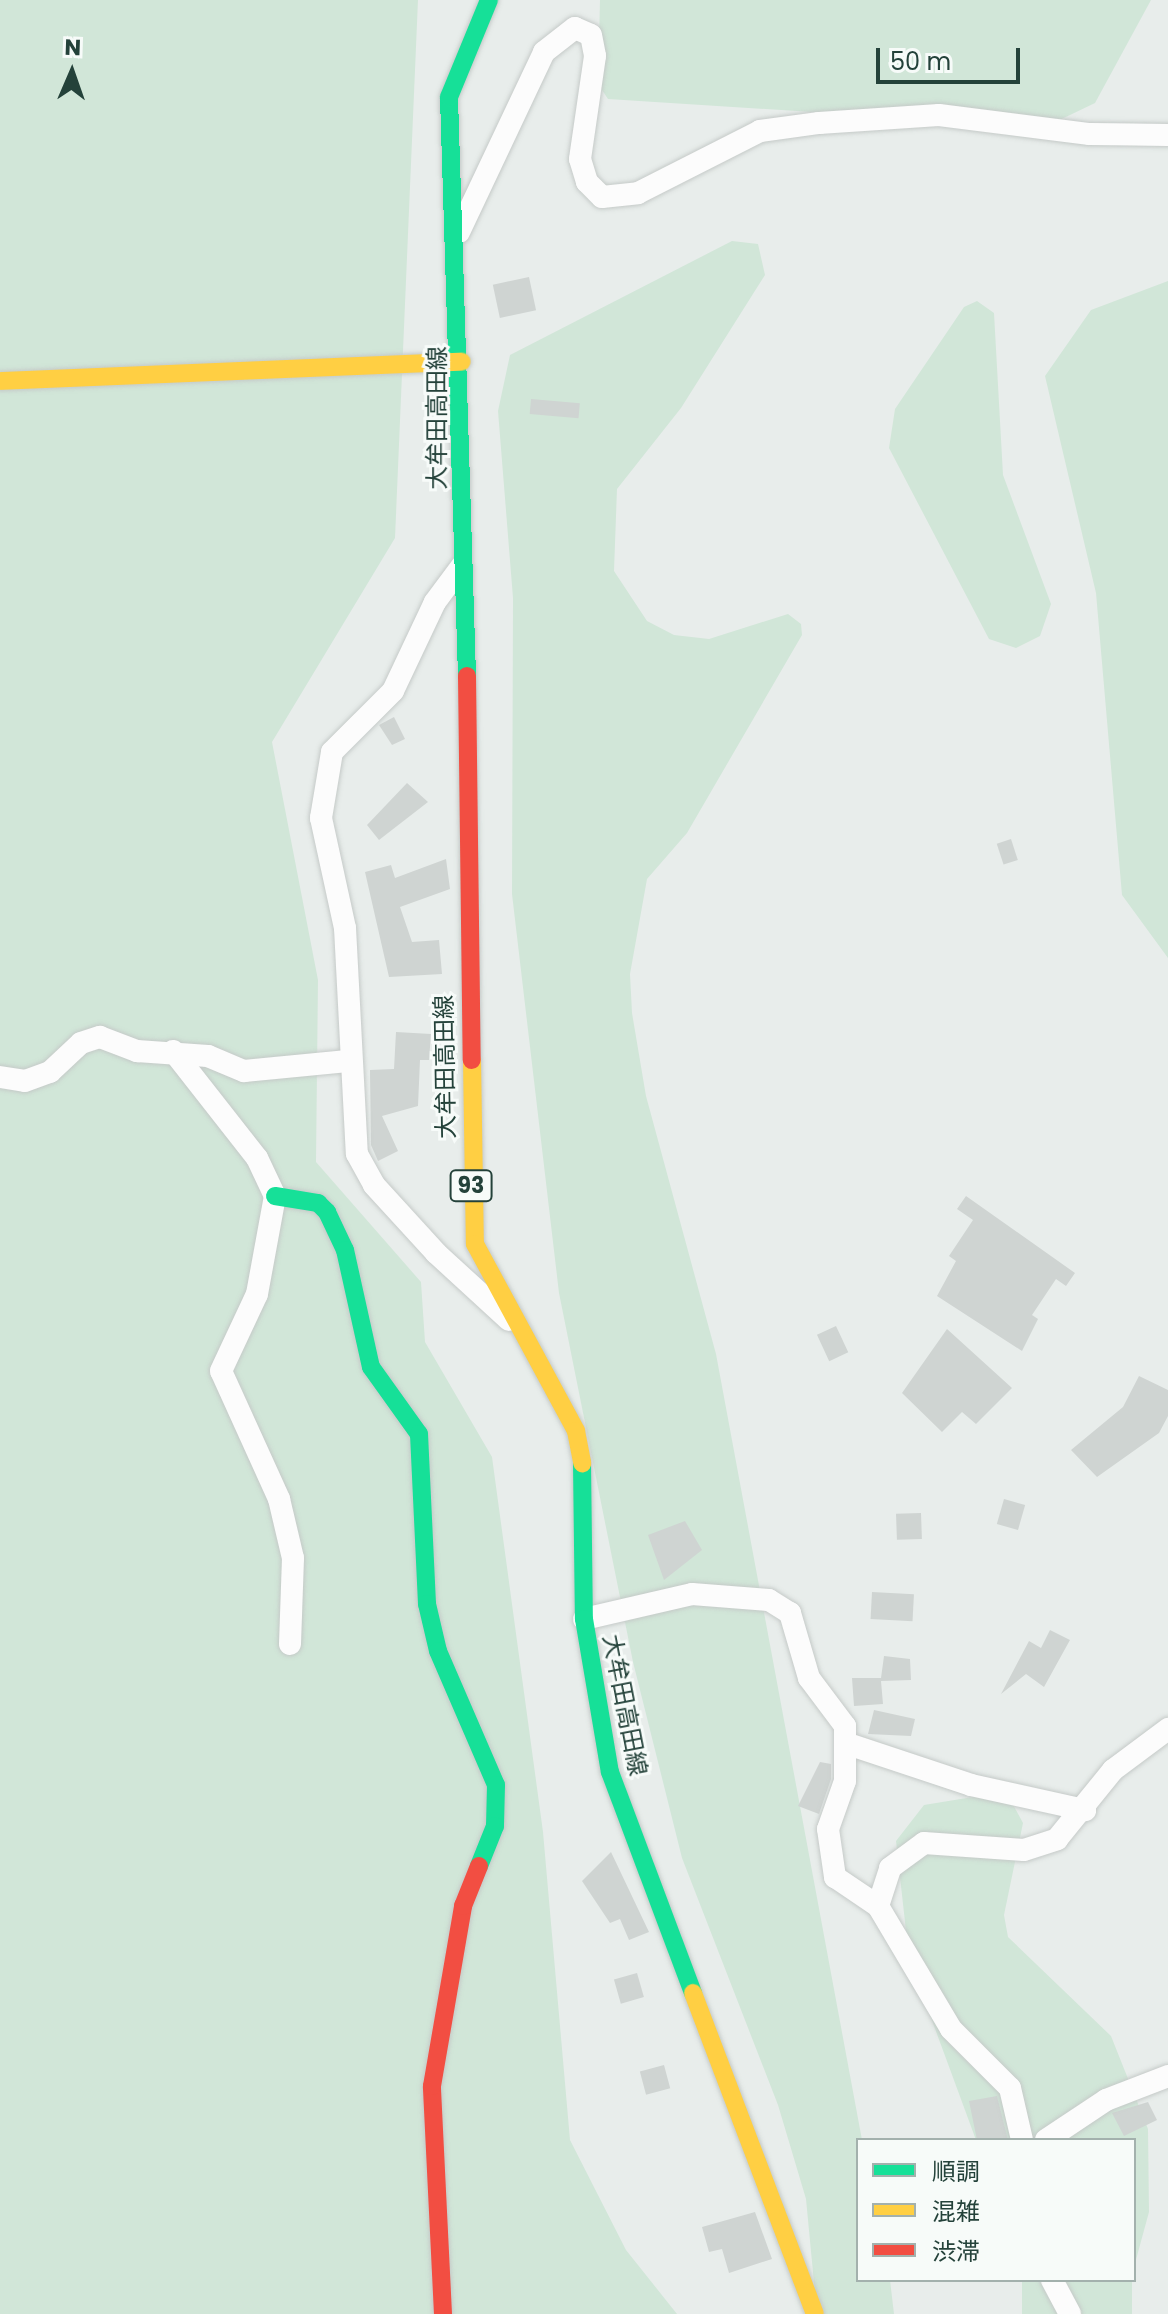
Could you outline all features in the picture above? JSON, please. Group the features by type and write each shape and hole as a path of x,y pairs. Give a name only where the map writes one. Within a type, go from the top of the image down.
{"main road":[{"name":"大牟田高田線","path":"489,0 449,97 459,233 462,362 461,567 471,1210 485,1270 576,1431 585,1478 584,1619 610,1772 631,1836 815,2314"},
{"path":"0,381 462,362"},
{"path":"275,1196 318,1203 327,1212 345,1250 371,1367 419,1434 427,1475 427,1604 438,1651 496,1785 495,1826 463,1906 432,2086 443,2314"}],"street":[{"path":"459,233 544,52 575,28 591,35 595,56 580,159 602,197 638,193 747,136 819,123 939,115 1090,134 1168,135"},
{"path":"461,567 435,602 393,691 324,766 321,818 345,928 351,1129 374,1185 516,1326"},
{"path":"0,1077 25,1081 50,1072 81,1043 100,1037 137,1051 173,1051 244,1071 348,1061"},
{"path":"173,1051 257,1158 275,1196 257,1294 221,1371 279,1499 293,1558 290,1644"},
{"path":"584,1619 692,1594 769,1600 790,1613 809,1678 845,1726 848,1744 826,1854 835,1877 878,1906 951,2029 1010,2088 1022,2138"},
{"path":"878,1906 890,1868 905,1851 924,1843 1024,1850 1057,1839 1085,1810 1113,1770 1168,1729"},
{"path":"848,1744 971,1785 1085,1810"},
{"path":"1049,2138 1106,2100 1168,2076"},
{"path":"1053,2282 1070,2314"}],"green space":[{"path":"0,0 418,0 395,538 272,742 318,980 316,1162 421,1282 425,1342 492,1457 543,1832 570,2140 626,2250 677,2314 0,2314"},
{"path":"600,0 1151,0 1095,103 1045,127 608,99 598,84"},
{"path":"732,241 758,244 765,275 681,408 617,489 614,571 647,621 674,635 709,639 788,614 801,624 802,635 687,833 647,879 630,974 632,1013 646,1096 716,1354 862,2138 856,2138 856,2282 890,2282 894,2314 817,2314 806,2199 778,2105 682,1858 633,1662 559,1293 512,894 513,598 498,411 510,355"},
{"path":"1168,281 1168,958 1122,895 1096,593 1045,376 1091,310"},
{"path":"977,301 994,313 1003,475 1051,604 1040,636 1016,648 989,639 889,448 895,409 964,307"},
{"path":"991,1794 1010,1799 1023,1823 1004,1915 1008,1937 1111,2036 1148,2129 1149,2212 1136,2260 1136,2138 975,2138 909,1958 896,1841 924,1805"},
{"path":"1022,2282 1132,2282 1132,2314 1022,2314"}],"building":[{"path":"529,277 536,310 500,318 493,285"},
{"path":"531,399 580,403 579,418 530,414"},
{"path":"394,717 405,739 392,745 379,725"},
{"path":"407,783 428,802 379,840 367,825"},
{"path":"1011,839 1018,860 1004,865 997,844"},
{"path":"446,859 450,889 400,907 412,942 439,940 442,974 389,977 365,872 391,865 395,878"},
{"path":"396,1032 431,1034 429,1060 420,1060 418,1106 382,1116 398,1151 378,1161 371,1145 370,1070 394,1069"},
{"path":"966,1196 1075,1273 1066,1286 1056,1279 1032,1315 1038,1319 1022,1351 937,1296 956,1261 949,1256 973,1220 957,1209"},
{"path":"836,1326 848,1352 829,1361 817,1335"},
{"path":"947,1329 1012,1388 976,1424 962,1412 942,1432 902,1393"},
{"path":"1139,1376 1168,1390 1168,1416 1159,1433 1097,1477 1071,1450 1123,1407"},
{"path":"1004,1499 1025,1505 1018,1530 997,1524"},
{"path":"921,1513 922,1539 897,1540 896,1514"},
{"path":"685,1521 702,1550 664,1580 648,1535"},
{"path":"872,1592 914,1594 913,1621 871,1619"},
{"path":"1050,1630 1070,1640 1044,1687 1026,1674 1001,1694 1029,1641 1041,1648"},
{"path":"884,1656 910,1659 911,1680 881,1681 883,1704 854,1706 852,1678 881,1678"},
{"path":"874,1710 915,1719 911,1736 868,1734"},
{"path":"820,1762 831,1764 831,1779 819,1814 798,1806"},
{"path":"611,1852 649,1932 629,1940 620,1919 610,1923 582,1881"},
{"path":"637,1973 644,1997 621,2004 614,1980"},
{"path":"664,2065 670,2088 646,2095 640,2071"},
{"path":"997,2096 1008,2138 977,2138 969,2101"},
{"path":"1148,2102 1157,2120 1124,2136 1112,2113"},
{"path":"755,2212 772,2259 729,2273 722,2249 709,2252 702,2227"}],"traffic: fast":[{"path":"467,676 449,97 489,0"},
{"path":"275,1196 318,1203 327,1212 345,1250 371,1367 419,1434 427,1604 438,1651 496,1785 495,1826 479,1866"},
{"path":"582,1463 584,1619 610,1772 693,1993"}],"traffic: slow":[{"path":"0,381 462,362"},
{"path":"472,1060 475,1244 576,1431 582,1463"},
{"path":"693,1993 815,2314"}],"traffic: jam":[{"path":"467,676 472,1060"},
{"path":"443,2314 432,2086 463,1906 479,1866"}]}
